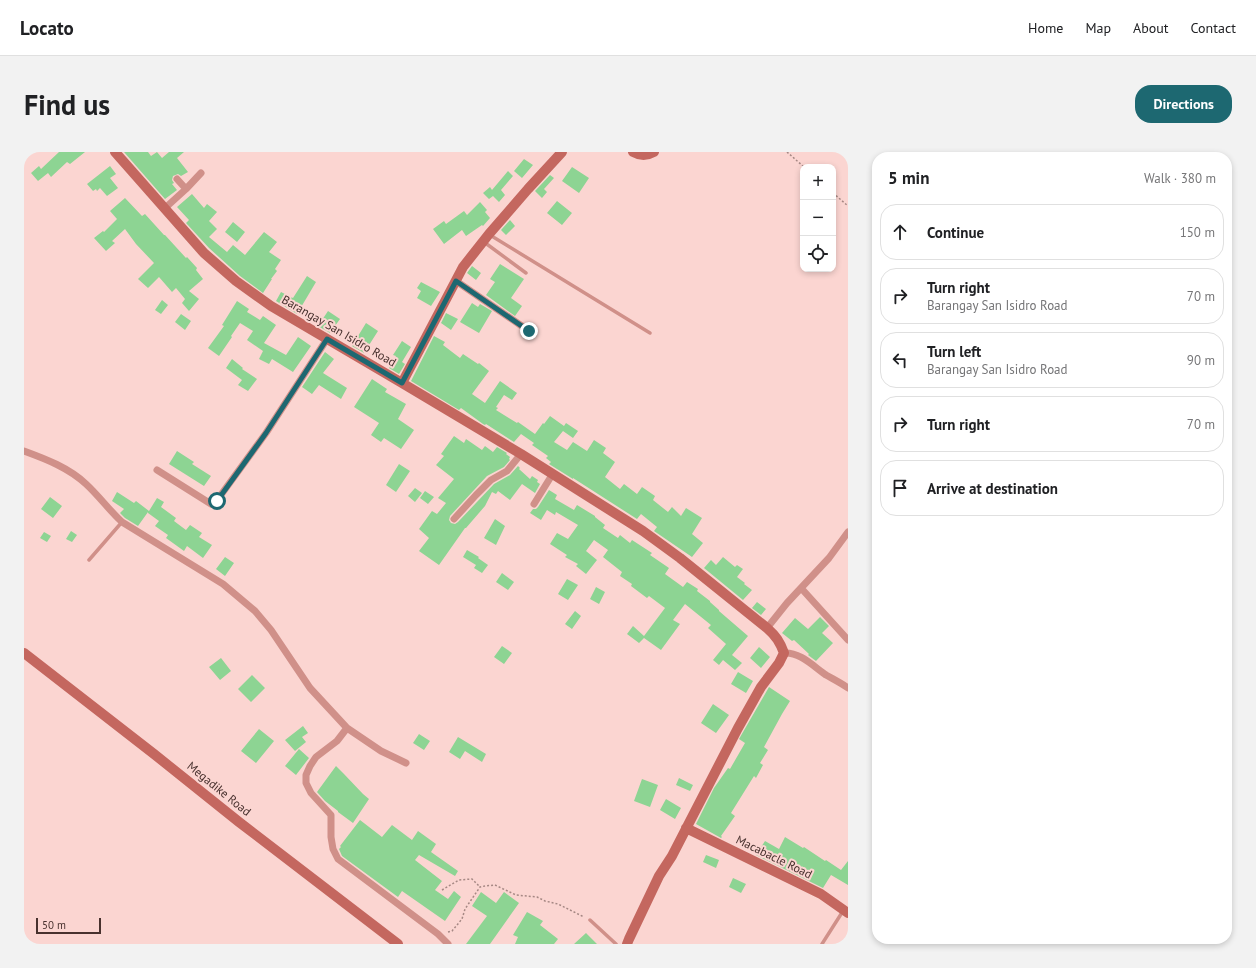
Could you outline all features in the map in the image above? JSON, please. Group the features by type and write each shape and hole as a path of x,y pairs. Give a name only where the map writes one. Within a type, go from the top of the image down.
{"street":[{"name":"Barangay San Isidro Road","path":"115,152 204,253 236,281 271,306 402,383 463,267 528,189 562,152"},
{"path":"633,152 639,155 648,155 654,152"},
{"path":"164,209 201,173"},
{"path":"177,179 186,189"},
{"path":"456,281 529,331"},
{"path":"157,470 211,504 214,503 266,433 327,339"},
{"path":"402,383 521,454 643,531 680,558 768,628 776,636 784,653"},
{"path":"24,451 45,458 75,476 95,493 109,510 122,522 223,584 256,611 271,630 310,688 348,728 381,751 406,763"},
{"path":"454,520 476,494 491,480 507,471 521,454"},
{"path":"534,504 552,474"},
{"path":"768,628 801,588 830,558 848,532"},
{"path":"801,588 848,640"},
{"path":"784,653 792,652 805,659 848,688"},
{"name":"Megadike Road","path":"24,653 239,822 398,944"},
{"path":"627,944 659,876 672,856 738,728 761,687 779,663 784,653"},
{"path":"348,728 337,741 316,757 306,775 306,783 311,793 331,815 331,836 335,854 338,859 438,934 448,944"},
{"name":"Macabacle Road","path":"686,828 821,894 846,912"}],"lane":[{"path":"486,238 526,273"},
{"path":"486,238 650,333"},
{"path":"89,560 122,522"},
{"path":"822,944 846,912"},
{"path":"590,920 616,944"}],"path":[{"path":"787,152 801,164"},
{"path":"836,196 848,206"},
{"path":"442,890 459,880 472,879 480,887"},
{"path":"438,934 452,931 462,920 465,909 480,887 495,885 516,895 538,897 545,901 558,904 590,920"}],"building":[{"path":"59,152 85,152 70,164 67,162 51,177 48,173 38,181 31,173 39,166 41,169"},
{"path":"124,152 148,152 151,156 157,152 162,158 169,152 184,152 177,158 188,172 181,176 178,174 173,176 172,180 174,183 172,184 177,190 165,199"},
{"path":"524,159 533,165 522,178 514,171"},
{"path":"110,166 116,174 110,178 118,188 107,196 100,188 97,191 96,189 93,191 87,184"},
{"path":"572,167 589,178 579,193 562,181"},
{"path":"508,171 513,176 501,190 505,195 499,202 493,196 489,199 483,193 490,187 492,190"},
{"path":"550,175 554,178 544,189 547,192 542,198 535,191"},
{"path":"192,194 204,208 207,204 217,212 209,221 217,229 209,237 227,252 233,245 245,255 264,232 277,242 269,252 281,260 275,269 277,271 263,293 240,276 209,248 186,223 189,220 177,207"},
{"path":"125,198 142,216 145,214 197,268 196,270 203,279 189,291 199,299 189,311 182,303 185,299 176,288 172,292 159,277 148,288 138,279 154,263 136,244 125,229 112,241 115,243 106,251 94,238 103,231 104,232 117,219 110,211"},
{"path":"557,201 572,213 562,225 547,213"},
{"path":"480,202 487,210 485,212 490,218 483,226 482,225 466,236 462,230 444,244 433,229 444,221 446,224 464,211 467,215"},
{"path":"510,220 515,226 506,235 501,230"},
{"path":"233,222 245,232 237,242 225,232"},
{"path":"500,264 524,279 511,298 522,306 515,316 486,295 495,282 490,279"},
{"path":"472,266 481,273 476,280 467,273"},
{"path":"307,276 316,282 297,314 276,301 281,292 293,298"},
{"path":"421,282 440,292 431,306 417,298 421,291 417,288"},
{"path":"162,300 168,305 161,314 155,310"},
{"path":"237,301 249,309 247,312 260,320 263,316 276,325 264,343 286,355 298,337 311,346 293,372 272,359 269,364 259,359 263,351 247,340 253,331 240,323 219,356 208,348 224,326 222,325"},
{"path":"472,303 478,307 480,304 492,311 479,333 460,322"},
{"path":"328,311 340,319 330,333 318,326"},
{"path":"446,313 458,319 451,330 441,323"},
{"path":"181,314 191,321 185,330 175,322"},
{"path":"366,323 378,331 364,353 352,346"},
{"path":"434,336 445,342 443,345 460,358 463,354 478,364 479,363 489,371 472,394 485,403 500,381 517,393 512,400 504,395 496,407 498,408 496,410 517,423 518,422 535,434 550,416 564,426 566,423 578,431 573,438 563,431 554,442 567,450 573,442 587,451 594,440 606,448 603,453 615,462 605,477 620,489 624,484 637,494 642,487 655,496 653,500 668,512 672,507 681,516 686,508 702,518 692,534 703,543 692,557 654,531 657,527 641,514 637,519 549,464 551,462 546,458 548,456 532,445 534,443 521,434 514,442 486,424 483,424 461,408 459,410 411,381"},
{"path":"402,341 411,347 402,362 405,364 399,374 389,368 396,356 393,355"},
{"path":"325,352 334,359 323,373 347,388 341,399 319,385 312,394 302,387"},
{"path":"232,359 243,368 242,369 257,379 248,391 238,385 242,380 226,368"},
{"path":"372,379 387,389 385,392 406,404 398,419 414,430 401,449 384,438 381,442 371,435 379,423 354,407"},
{"path":"454,436 464,443 466,439 482,450 485,446 493,452 497,447 507,453 506,454 510,457 510,460 504,467 487,476 450,516 449,520 451,523 455,524 458,522 494,484 510,475 518,466 520,468 519,469 530,479 532,476 538,480 537,482 540,484 535,493 522,484 510,500 498,491 496,494 492,492 485,506 465,528 439,565 419,551 429,538 419,529 432,511 437,514 446,503 438,498 454,479 436,465 444,456 441,454"},
{"path":"177,451 194,462 192,464 211,476 204,486 169,464"},
{"path":"399,464 410,471 396,492 386,485"},
{"path":"415,488 422,493 415,502 408,496"},
{"path":"549,490 557,495 555,499 574,510 577,505 595,516 605,525 603,528 618,538 620,535 630,543 632,540 652,553 650,555 669,568 665,574 683,587 687,582 698,589 697,591 748,636 732,655 742,663 735,670 723,660 719,665 713,660 726,644 708,628 711,625 685,604 673,620 680,624 661,650 644,638 639,643 627,634 633,626 644,636 665,608 649,596 647,598 631,586 632,584 620,576 622,572 603,557 608,550 594,540 586,551 597,560 586,574 576,566 578,564 565,557 567,555 550,544 557,533 568,539 578,525 556,512 555,515 547,510 541,520 530,513 533,509 538,507"},
{"path":"425,491 434,497 428,504 420,498"},
{"path":"117,492 134,503 136,501 149,511 157,498 164,502 161,507 176,518 174,521 186,530 190,525 202,533 199,537 212,545 203,558 187,546 184,551 166,538 168,535 155,526 159,521 148,512 138,526 125,518 120,513 124,509 112,501"},
{"path":"50,497 62,506 53,518 41,509"},
{"path":"495,519 505,526 496,545 484,538"},
{"path":"71,531 77,535 72,542 66,539"},
{"path":"44,532 51,536 47,542 40,538"},
{"path":"467,550 479,557 478,558 488,565 482,573 474,568 476,565 463,557"},
{"path":"225,557 234,563 225,576 216,569"},
{"path":"723,557 735,567 737,565 743,569 737,577 752,590 743,600 704,568 711,560 716,565"},
{"path":"502,573 514,582 508,590 496,582"},
{"path":"567,579 578,585 568,600 558,594"},
{"path":"596,587 605,592 599,604 590,599"},
{"path":"757,602 766,609 761,615 752,608"},
{"path":"575,611 581,616 572,629 565,624"},
{"path":"820,617 829,626 822,633 833,643 816,661 794,640 792,641 782,633 795,618 808,629"},
{"path":"502,646 512,653 504,664 494,657"},
{"path":"759,647 770,657 761,668 750,658"},
{"path":"221,658 231,671 220,680 209,667"},
{"path":"738,672 753,681 746,693 731,684"},
{"path":"252,675 265,688 251,702 238,689"},
{"path":"769,687 790,701 764,747 768,750 760,763 763,765 756,778 754,776 731,813 735,816 721,838 696,824 714,788 728,768 730,769 745,743 739,739"},
{"path":"713,704 729,715 716,733 701,723"},
{"path":"303,726 308,733 302,737 306,742 295,751 285,740"},
{"path":"259,729 274,741 256,763 241,751"},
{"path":"419,734 430,741 424,750 413,743"},
{"path":"458,737 486,754 482,762 465,751 460,759 449,752"},
{"path":"299,749 309,758 296,775 285,766"},
{"path":"336,766 369,799 353,823 325,801 317,792"},
{"path":"679,778 693,785 690,791 676,785"},
{"path":"642,779 658,785 650,807 634,801"},
{"path":"666,799 681,808 675,819 660,810"},
{"path":"360,820 382,837 392,825 412,840 418,831 436,844 431,852 458,871 455,876 419,855 415,860 442,881 435,890 448,899 454,891 461,897 445,921 402,891 398,897 342,856 339,849 341,847 340,846"},
{"path":"785,837 841,870 848,861 848,885 831,875 823,888 756,855 765,841 779,849"},
{"path":"706,855 719,860 716,868 703,862"},
{"path":"733,878 746,884 741,893 729,887"},
{"path":"481,892 496,903 504,892 519,903 490,944 466,944 487,916 472,906"},
{"path":"527,912 543,921 540,925 558,939 554,944 515,944 518,937 513,935"},
{"path":"586,933 597,944 574,944"}],"route":[{"path":"217,501 266,433 327,339 402,383 456,281 529,331"}]}
